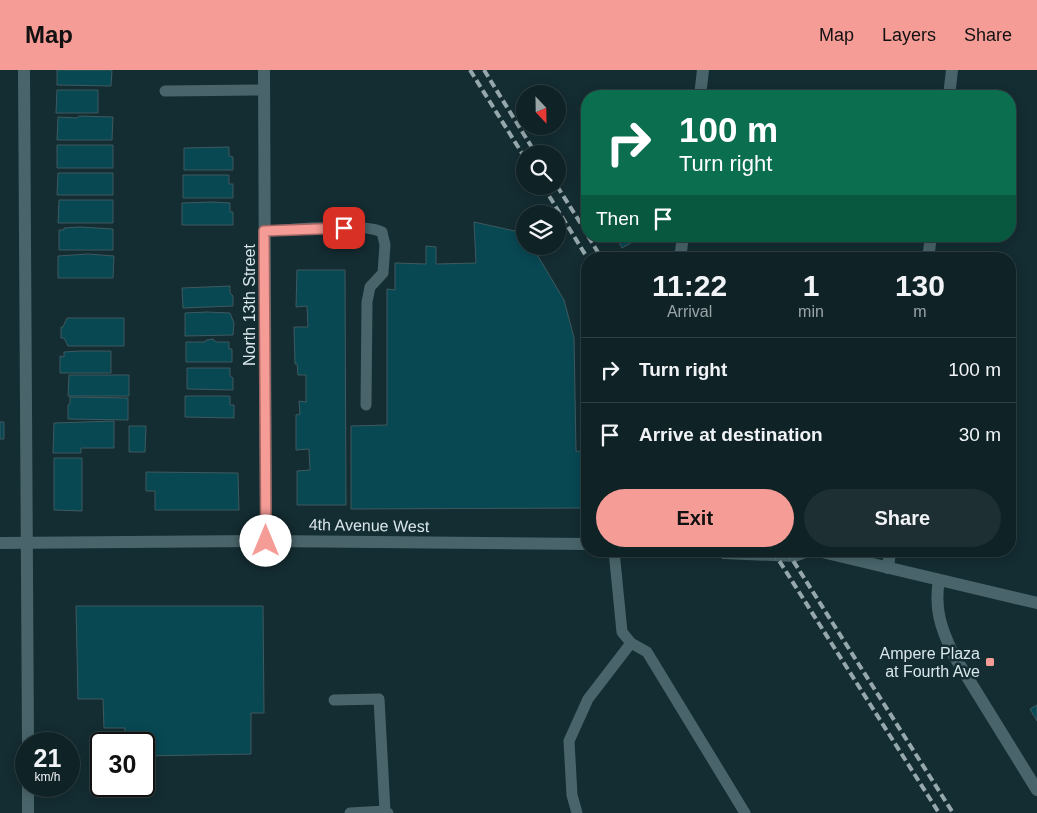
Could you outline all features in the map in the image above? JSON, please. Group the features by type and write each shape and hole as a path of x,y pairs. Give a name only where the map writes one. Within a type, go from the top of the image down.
{"street":[{"path":"24,70 28,732"},
{"name":"North 13th Street","path":"264,70 266,541"},
{"path":"701,90 704,70"},
{"path":"950,90 952,70"},
{"name":"4th Avenue West","path":"0,543 266,541 581,544"},
{"path":"843,557 1037,603"},
{"path":"888,568 889,557"},
{"path":"939,580 937,595 938,612 942,630 1037,790"},
{"path":"28,797 28,813"}],"lane":[{"path":"165,91 264,90"},
{"path":"264,231 374,228 382,232 385,245 383,273 370,287 367,302 366,405"},
{"path":"615,557 622,632 631,643 647,652 745,813"},
{"path":"577,813 572,794 569,742 588,699 631,643"},
{"path":"334,700 379,699 386,812 350,813"}],"building":[{"path":"57,70 112,70 111,86 57,85"},
{"path":"57,90 98,90 98,113 56,113"},
{"path":"79,116 113,117 112,140 57,140 58,117 77,118"},
{"path":"57,145 113,145 113,168 57,168"},
{"path":"229,147 229,156 233,157 233,170 184,170 184,148"},
{"path":"58,173 113,173 113,195 57,195"},
{"path":"183,175 229,175 229,184 233,184 233,198 183,198"},
{"path":"59,200 113,200 113,223 58,223"},
{"path":"182,203 230,203 230,212 233,212 233,225 182,225"},
{"path":"474,222 516,231 516,255 537,255 564,300 574,338 576,451 581,451 581,508 351,509 351,426 387,425 387,289 395,290 395,263 426,264 426,246 436,247 436,264 476,263"},
{"path":"80,227 113,229 113,250 59,250 59,230"},
{"path":"618,242 632,242 622,248"},
{"path":"88,254 114,256 113,278 58,278 58,256"},
{"path":"297,270 345,270 346,505 297,505 297,471 310,470 309,449 296,450 296,415 300,414 299,401 306,402 306,375 298,375 297,364 295,364 294,327 308,327 307,306 296,307"},
{"path":"230,286 233,306 183,308 182,288"},
{"path":"185,313 230,313 234,323 233,335 185,336"},
{"path":"67,318 124,318 124,346 68,346 64,338 61,338 61,327 63,327"},
{"path":"213,339 216,342 229,342 229,349 232,349 232,362 186,362 186,342 204,342"},
{"path":"111,351 111,373 60,373 60,356 64,357 64,352"},
{"path":"187,368 230,368 230,376 233,378 233,390 187,389"},
{"path":"69,375 129,375 129,396 68,396"},
{"path":"185,396 230,396 230,405 234,405 234,418 185,417"},
{"path":"70,397 128,398 128,420 68,419"},
{"path":"114,421 114,448 81,448 81,453 53,453 54,423"},
{"path":"0,422 4,422 4,439 0,439"},
{"path":"129,426 146,426 145,452 129,452"},
{"path":"54,458 82,458 82,511 54,510"},
{"path":"146,472 238,473 239,510 155,510 155,491 146,491"},
{"path":"76,606 263,606 264,713 251,713 251,754 155,756 155,732 125,732 125,728 104,728 103,699 78,699"},
{"path":"1037,705 1037,721 1030,709"}],"railway":[{"path":"470,70 517,145"},
{"path":"484,70 530,145"},
{"path":"549,195 584,252"},
{"path":"563,195 581,224"},
{"path":"592,242 598,252"},
{"path":"777,557 939,813"},
{"path":"791,557 953,813"}],"place":[{"name":"Ampere Plaza at Fourth Ave","path":"990,662"}],"route":[{"path":"266,541 264,231 344,228"}]}
